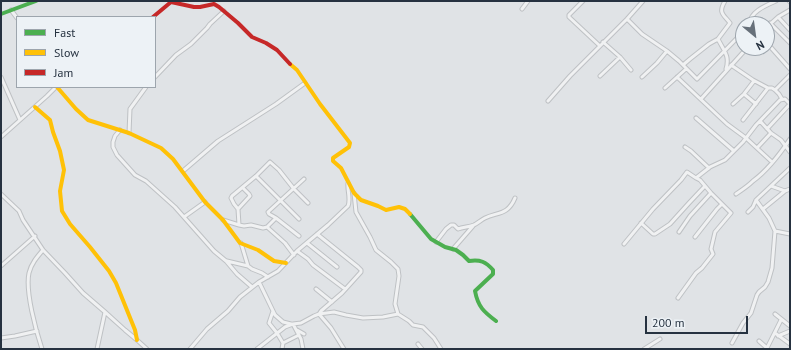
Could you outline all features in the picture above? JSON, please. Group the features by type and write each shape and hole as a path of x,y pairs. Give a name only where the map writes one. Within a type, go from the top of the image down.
{"street":[{"path":"1,14 36,1"},
{"path":"522,9 528,1"},
{"path":"548,101 570,76 643,1"},
{"path":"683,65 718,39 730,24 721,12 725,1"},
{"path":"753,16 761,9 776,1"},
{"path":"153,16 171,2 194,8 214,4 252,37 277,50 288,64 297,70 320,104 350,143 349,147 333,158 333,161 341,168 349,182 354,193 356,212 376,250 398,269 399,276 395,304 398,314 413,325 422,327 434,338 441,349"},
{"path":"580,2 569,17 600,46"},
{"path":"11,10 16,17"},
{"path":"775,19 790,10"},
{"path":"156,76 176,54 192,44 210,24 224,12"},
{"path":"778,17 790,30"},
{"path":"627,19 642,34 683,65 697,79 735,40"},
{"path":"775,31 790,43"},
{"path":"718,39 728,59 726,71"},
{"path":"603,42 631,70"},
{"path":"642,77 667,52"},
{"path":"775,52 790,69"},
{"path":"701,99 739,56"},
{"path":"600,76 620,58"},
{"path":"731,65 754,81 776,90 782,99 785,98 790,103 767,129"},
{"path":"665,88 686,69"},
{"path":"776,90 790,75"},
{"path":"1,77 20,120"},
{"path":"678,77 727,124 746,138 772,162"},
{"path":"733,104 744,94 754,81"},
{"path":"183,171 218,141 305,83"},
{"path":"1,137 55,88"},
{"path":"57,88 88,120 129,133 161,148 166,152 183,171 205,202 223,220 240,242 248,266"},
{"path":"60,91 63,88"},
{"path":"129,133 130,109 145,88"},
{"path":"743,120 768,88"},
{"path":"744,94 756,104"},
{"path":"696,178 708,168 725,160 782,99"},
{"path":"35,107 50,120 60,151 64,170 60,191 62,211 70,224 109,271 116,283 135,330 137,340"},
{"path":"696,118 734,151"},
{"path":"760,121 770,133 786,145 790,152"},
{"path":"120,130 115,136 113,142 113,147 117,155 136,175 164,196 214,251 226,261 252,288"},
{"path":"757,148 770,133"},
{"path":"736,194 754,181 772,162 790,139"},
{"path":"685,147 708,168"},
{"path":"239,225 238,209 231,198 270,162 308,203"},
{"path":"748,212 753,207 756,200 790,168"},
{"path":"624,244 653,209 687,172 700,180 731,213 715,232 711,248 713,254 696,273 678,298"},
{"path":"256,176 298,219"},
{"path":"299,236 268,212 304,179"},
{"path":"190,349 207,328 228,311 240,297 259,282 278,271 297,251 348,206 349,202 347,188 349,182"},
{"path":"641,223 654,234 670,224 705,186"},
{"path":"771,186 785,191"},
{"path":"238,209 250,196 243,188"},
{"path":"763,209 785,191 790,189"},
{"path":"354,193 361,200 383,209 386,210 399,207 405,210 430,239 445,247 453,248 464,255 469,261 482,260 488,264 493,270 493,274 474,291 478,304 496,322"},
{"path":"679,232 690,216 711,193"},
{"path":"1,194 19,211 23,220 43,250 83,293 147,349"},
{"path":"453,248 474,225 486,217 504,212 513,203 515,198"},
{"path":"732,343 743,323 751,313 759,292 768,282 772,268 775,231 763,209 756,200"},
{"path":"184,217 205,202"},
{"path":"695,238 722,204"},
{"path":"223,220 239,225 251,225 263,228 267,227 276,218"},
{"path":"436,242 451,225 454,225 458,229 474,225"},
{"path":"267,227 289,247 294,255"},
{"path":"775,231 790,234"},
{"path":"317,234 361,270 361,272 345,289 319,314"},
{"path":"1,266 35,236"},
{"path":"240,242 258,250 274,261 286,263"},
{"path":"307,243 337,267"},
{"path":"42,349 29,295 28,275 35,259 43,250"},
{"path":"297,251 320,271 345,289"},
{"path":"226,261 248,266 268,277"},
{"path":"259,282 276,317 286,324 301,323 319,314 334,312 363,318 383,317 398,314"},
{"path":"316,288 332,302"},
{"path":"273,311 269,323 283,343 282,349"},
{"path":"97,349 105,312"},
{"path":"319,314 331,328 344,349"},
{"path":"775,314 790,326"},
{"path":"271,316 276,317"},
{"path":"759,341 767,348 782,320"},
{"path":"285,328 286,324"},
{"path":"256,349 292,324"},
{"path":"283,343 298,334 304,334 297,330 292,324"},
{"path":"1,338 37,331"},
{"path":"778,336 790,331"},
{"path":"298,334 304,349"},
{"path":"775,334 790,344"},
{"path":"644,349 660,338"},
{"path":"418,344 422,349"}],"traffic: fast":[{"path":"1,14 36,1"},
{"path":"410,214 431,239 445,247 456,250 469,261 480,261 488,265 493,270 493,274 475,291 482,309 496,321"}],"traffic: slow":[{"path":"290,64 297,70 320,104 350,143 349,147 333,158 333,161 341,168 354,193 361,200 386,210 399,207 405,209 410,214"},
{"path":"58,88 88,120 129,133 161,148 173,159 205,202 223,220 240,243 258,250 274,261 286,263"},
{"path":"35,107 50,120 60,151 64,170 60,191 62,211 70,224 109,271 116,283 135,330 137,340"}],"traffic: jam":[{"path":"154,16 171,2 194,7 214,4 238,23 252,37 277,50 290,64"}]}
